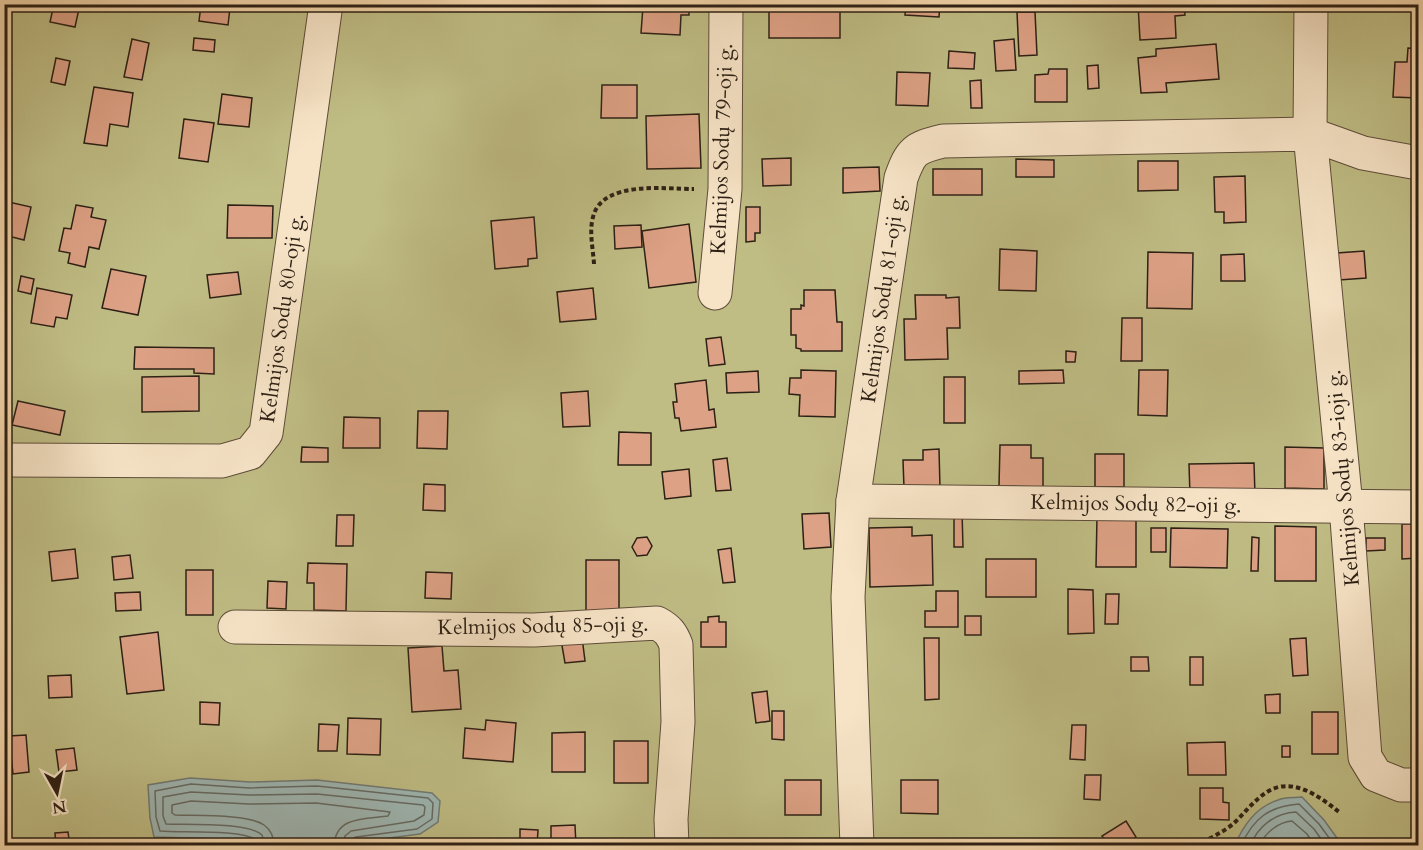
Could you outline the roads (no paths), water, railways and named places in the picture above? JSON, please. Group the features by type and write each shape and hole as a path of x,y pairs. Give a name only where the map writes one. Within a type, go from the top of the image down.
{"street":[{"name":"Kelmijos Sodų 80-oji g.","path":"4,460 222,461 250,453 266,433 326,4"},
{"name":"Kelmijos Sodų 79-oji g.","path":"715,293 725,189 726,4"},
{"name":"Kelmijos Sodų 83-ioji g.","path":"1311,4 1310,134 1346,506 1365,757 1376,775 1401,785 1419,785"},
{"path":"1310,134 1363,153 1419,163"},
{"name":"Kelmijos Sodų 81-oji g.","path":"856,846 848,597 853,501 901,178 908,157 922,146 943,141 1310,134"},
{"name":"Kelmijos Sodų 82-oji g.","path":"853,501 1419,507"},
{"name":"Kelmijos Sodų 85-oji g.","path":"235,627 534,630 657,623 673,636 676,645 678,723 671,819 672,846"}],"water":[{"path":"190,778 250,782 317,780 432,793 440,801 438,822 420,834 350,843 273,845 224,839 154,837 148,785"},
{"path":"1302,797 1324,820 1342,845 1235,845 1246,824 1263,807 1281,799"}]}
